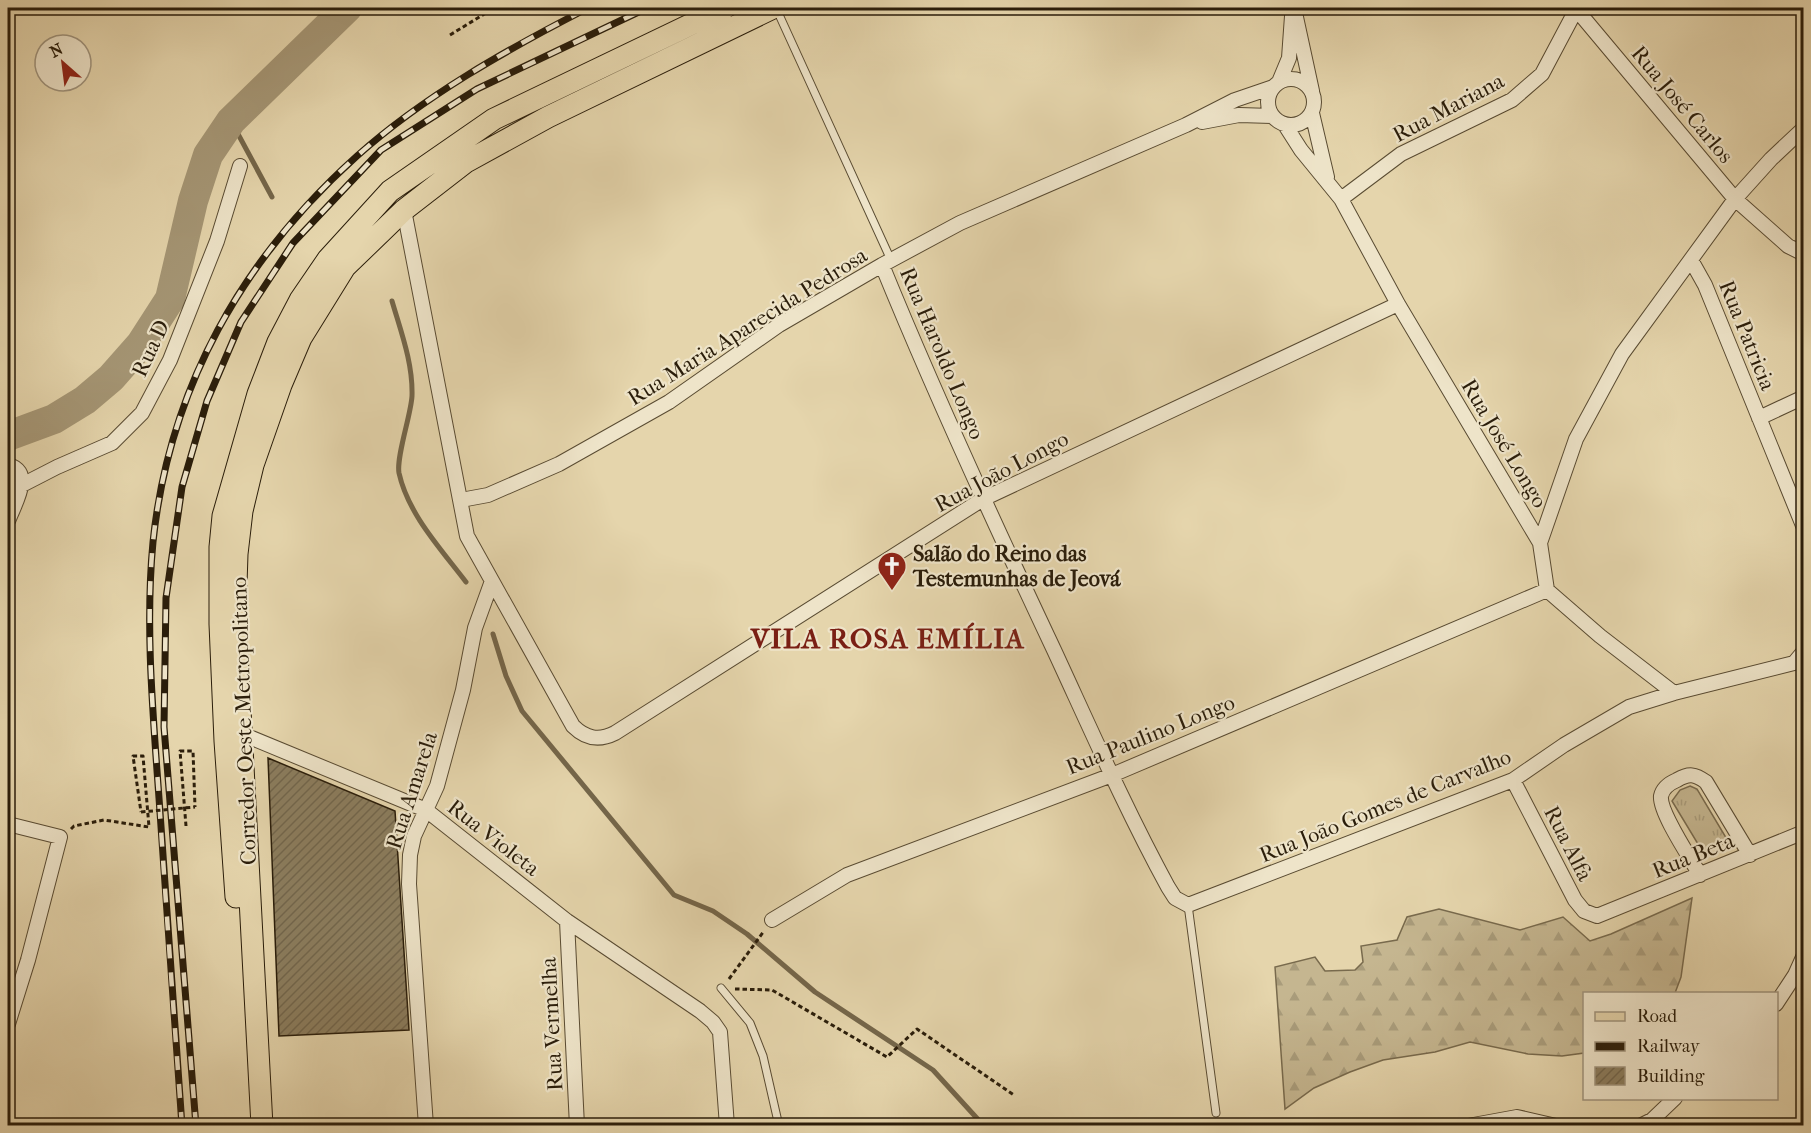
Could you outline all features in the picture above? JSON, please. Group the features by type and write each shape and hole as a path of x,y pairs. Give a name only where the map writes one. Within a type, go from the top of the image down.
{"main road":[{"path":"249,1125 220,647 220,547 224,516 258,394 278,342 300,300 328,259 390,191 494,118 725,8"},
{"name":"Corredor Oeste Metropolitano","path":"262,1125 235,615 237,554 242,511 253,465 301,338 345,267 404,210 466,162 538,122 774,8"},
{"path":"404,210 407,194 484,130 494,118"}],"street":[{"name":"Rua José Longo","path":"1293,8 1289,58 1268,101 1272,116 1285,124 1301,150 1341,199 1398,304 1540,543 1547,590"},
{"name":"Rua José Longo","path":"1293,8 1306,56 1314,98 1312,113 1328,182"},
{"name":"Rua José Carlos","path":"1576,8 1735,199 1788,246 1803,254"},
{"name":"Rua Mariana","path":"1341,199 1401,154 1512,100 1542,74 1576,8"},
{"path":"1276,85 1294,79 1308,85 1312,91"},
{"name":"Rua Maria Aparecida Pedrosa","path":"461,500 488,495 569,458 669,402 779,325 886,262 960,223 1185,125 1235,100 1276,85"},
{"path":"1285,124 1301,123 1312,113"},
{"name":"Rua Maria Aparecida Pedrosa","path":"1185,125 1239,115 1272,116"},
{"path":"1540,543 1576,439 1622,354 1735,199 1803,128"},
{"name":"Rua D","path":"22,485 112,443 142,413 170,360 217,241 240,166"},
{"path":"404,210 461,500 463,521 467,536 492,581"},
{"name":"Rua Patricia","path":"1691,260 1705,285 1803,528"},
{"name":"Rua Haroldo Longo","path":"886,262 913,341 983,499 1112,774 1168,887 1175,898 1188,905"},
{"name":"Rua João Longo","path":"492,581 573,726 588,737 599,739 615,733 983,499 1398,304"},
{"path":"1760,418 1803,397"},
{"path":"8,465 19,471 22,485 8,521"},
{"name":"Rua Amarela","path":"426,1125 410,855 414,836 437,786 463,690 475,628 492,581"},
{"path":"1547,590 1600,636 1674,693"},
{"name":"Rua Paulino Longo","path":"772,920 847,875 1112,774 1547,590"},
{"name":"Rua João Gomes de Carvalho","path":"1188,905 1513,780 1564,745 1629,707 1674,693 1794,663 1803,651"},
{"name":"Rua Violeta","path":"242,734 426,810 567,921 700,1011 720,1032 727,1125"},
{"path":"1700,875 1663,810 1661,795 1667,785 1686,775 1696,775 1706,782 1750,855"},
{"name":"Rua Alfa","path":"1513,780 1575,900 1584,911 1597,916"},
{"path":"8,824 60,837 28,960 8,1024"},
{"name":"Rua Beta","path":"1597,916 1803,832"},
{"name":"Rua Vermelha","path":"567,921 577,1125"},
{"path":"1778,1001 1795,975 1803,955"},
{"path":"1640,1125 1652,1120 1673,1100"},
{"path":"1468,1125 1517,1118 1556,1125"}],"lane":[{"path":"774,8 886,262"},
{"path":"1188,905 1216,1113"},
{"path":"721,988 750,1023 763,1056 779,1125"}],"path":[{"path":"450,35 494,8"},
{"path":"60,837 74,826 104,820 148,827 148,816 147,804 144,768 143,756 133,756 141,812 152,811 173,809 184,808 195,807 193,751 180,751 185,804 186,815 186,826"},
{"path":"744,959 772,920"},
{"path":"721,988 772,990 887,1057 917,1029 1014,1095"}],"green space":[{"path":"1690,786 1697,789 1728,841 1704,854 1672,801 1680,790"},
{"path":"1692,898 1681,977 1675,992 1583,992 1583,1053 1562,1056 1528,1054 1470,1042 1435,1052 1383,1060 1314,1088 1285,1109 1275,967 1315,957 1325,971 1355,970 1363,962 1361,946 1397,940 1407,917 1439,909 1520,930 1563,917 1590,941"}],"building":[{"path":"268,758 395,811 409,1030 279,1036"}],"waterway":[{"path":"8,436 54,419 85,400 111,378 141,344 170,299 193,201 208,155 231,121 347,8"},
{"path":"231,121 272,197"},
{"path":"392,301 406,348 412,384 411,404 399,473 403,488 418,517 466,582"},
{"path":"493,634 506,676 522,711 674,895 713,911 747,934 815,992 933,1070 984,1126"}],"railway":[{"path":"182,1126 152,702 150,638 153,542 162,485 175,431 194,379 218,330 246,283 279,238 316,196 357,156 410,113 468,75 588,8"},
{"path":"196,1126 164,727 166,598 182,487 207,401 241,322 293,243 381,150 477,89 647,8"}],"place":[{"name":"Salão do Reino das Testemunhas de Jeová","path":"892,592"}],"district":[{"name":"VILA ROSA EMÍLIA","path":"888,638"}]}
